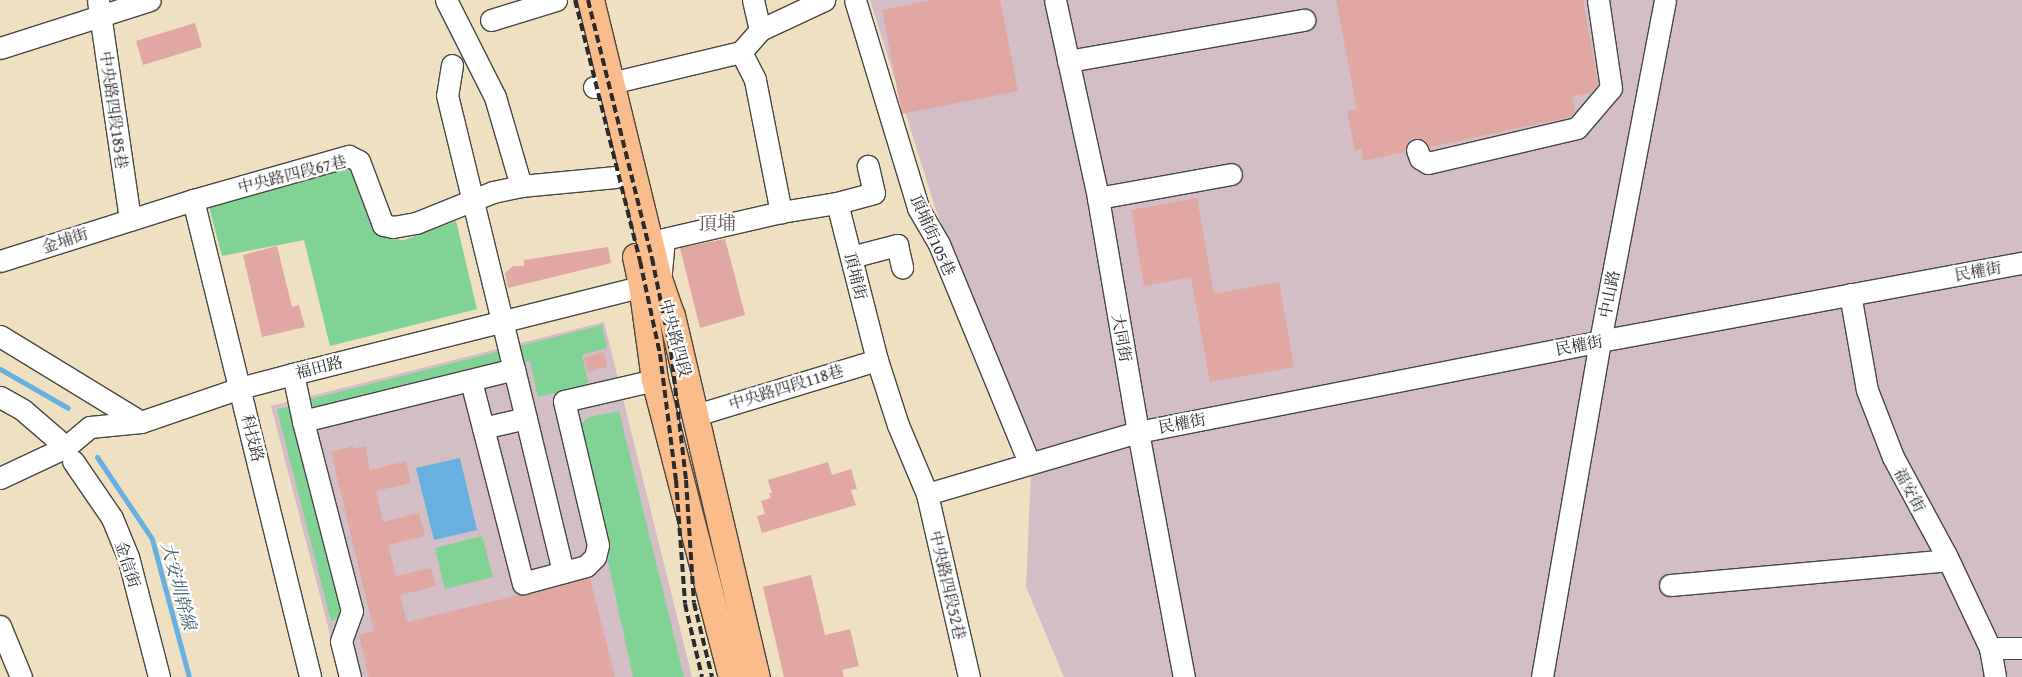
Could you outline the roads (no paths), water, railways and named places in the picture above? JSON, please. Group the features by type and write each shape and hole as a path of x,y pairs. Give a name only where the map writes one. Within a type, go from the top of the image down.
{"main road":[{"name":"中央路四段","path":"572,0 603,86 651,284 655,380 732,677"},
{"name":"中央路四段","path":"591,0 616,176 651,284 672,316 757,677"}],"street":[{"path":"0,48 99,8 150,0"},
{"path":"446,0 495,97 521,186"},
{"path":"490,20 556,0"},
{"path":"753,0 760,30"},
{"path":"603,86 740,52 760,30 824,0"},
{"name":"頂埔街105巷","path":"855,0 918,208 939,244 1029,462"},
{"name":"大同街","path":"1055,0 1098,198 1138,432 1184,677"},
{"path":"1417,150 1420,158 1428,163 1577,128 1611,88 1598,0"},
{"name":"中山路","path":"1542,677 1600,341 1665,0"},
{"name":"中央路四段185巷","path":"99,8 130,220"},
{"path":"1068,61 1304,20"},
{"path":"740,52 755,80 781,212"},
{"path":"452,65 447,95 563,572"},
{"name":"中央路四段67巷","path":"130,220 193,200 349,156 359,161 383,225 393,227 416,223 493,192 521,186 616,176"},
{"path":"651,284 664,239 781,212 838,203 874,193 868,166"},
{"path":"1098,198 1230,174"},
{"name":"科技路","path":"193,200 310,677"},
{"name":"頂埔街","path":"838,203 877,360 898,426 927,494"},
{"name":"金埔街","path":"0,261 130,220"},
{"path":"851,257 897,246 902,267"},
{"name":"民權街","path":"1138,432 1600,341 2022,263"},
{"name":"福田路","path":"141,422 240,388 651,284"},
{"name":"福安街","path":"1850,294 1867,390 1893,457 1948,560 1990,648 1995,677"},
{"path":"0,336 141,422"},
{"name":"中央路四段118巷","path":"696,415 877,360"},
{"path":"303,422 514,369"},
{"path":"294,374 303,422 352,611 341,641 350,677"},
{"path":"471,381 523,583 586,566 595,557 598,545 564,401 655,380"},
{"name":"金信街","path":"0,397 23,410 70,454 112,518 128,557 159,677"},
{"path":"484,428 526,418"},
{"path":"0,478 70,454 90,427 141,422"},
{"path":"927,494 1029,462 1138,432"},
{"name":"中央路四段52巷","path":"927,494 970,677"},
{"path":"1670,584 1948,560"},
{"path":"0,626 21,677"},
{"path":"1990,648 2022,648"}],"water":[{"path":"460,458 477,530 434,540 416,468"}],"waterway":[{"name":"大安圳幹線","path":"0,369 68,408"},
{"name":"大安圳幹線","path":"97,457 152,539 189,677"}],"railway":[{"path":"575,0 640,261 660,354 676,480 685,604 702,677"},
{"path":"588,0 652,258 671,352 686,480 694,603 712,677"}],"district":[{"name":"頂埔","path":"717,224"}]}
